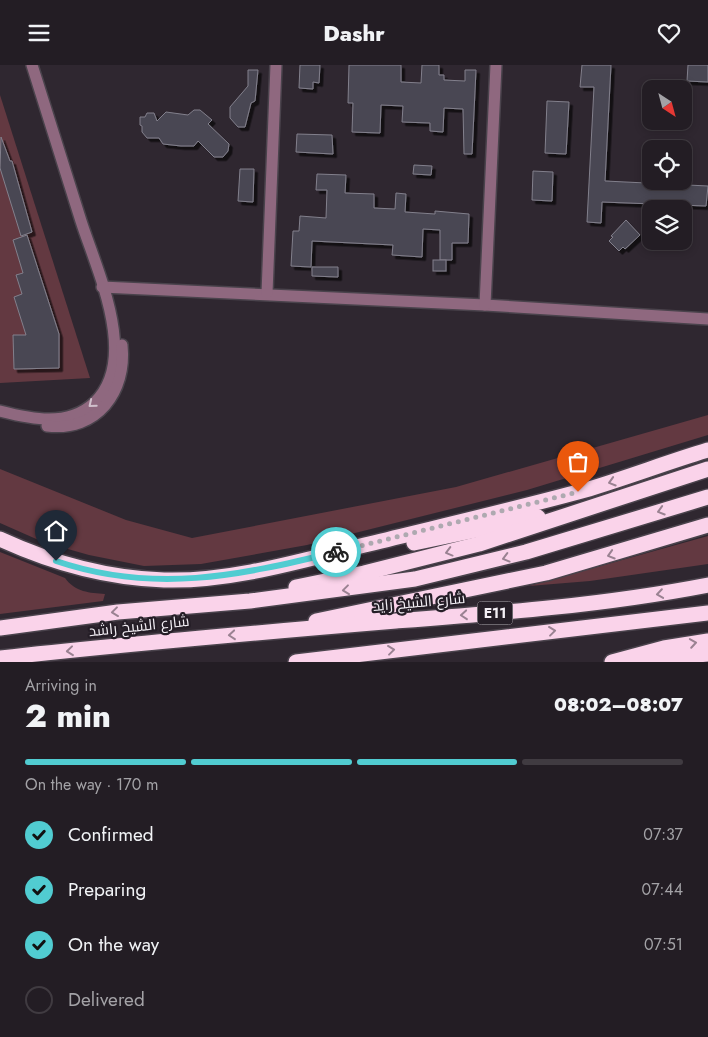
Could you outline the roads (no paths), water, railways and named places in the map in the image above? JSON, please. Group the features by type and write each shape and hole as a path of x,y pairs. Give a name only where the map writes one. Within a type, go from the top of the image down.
{"highway":[{"path":"295,562 590,489 708,450"},
{"path":"0,629 295,587 380,569 504,537 708,469"},
{"path":"150,609 290,597 415,579 526,552 708,497"},
{"path":"0,539 68,565 140,579 188,580 295,562 340,557 613,501"},
{"path":"281,631 348,613 471,590 546,573 708,525"},
{"name":"شارع الشيخ زايد","path":"281,631 504,612 627,598 708,585"},
{"name":"E11","path":"302,661 708,613"},
{"name":"شارع الشيخ راشد","path":"0,658 281,631"},
{"path":"612,662 664,648 708,641"},
{"path":"620,662 708,654"}],"street":[{"path":"0,411 36,424 66,426 88,419 107,404 116,391 122,377 124,361 122,345 113,328 102,287 32,65"},
{"path":"267,293 276,65"},
{"path":"485,305 496,65"},
{"path":"102,287 267,293 708,319"}]}
